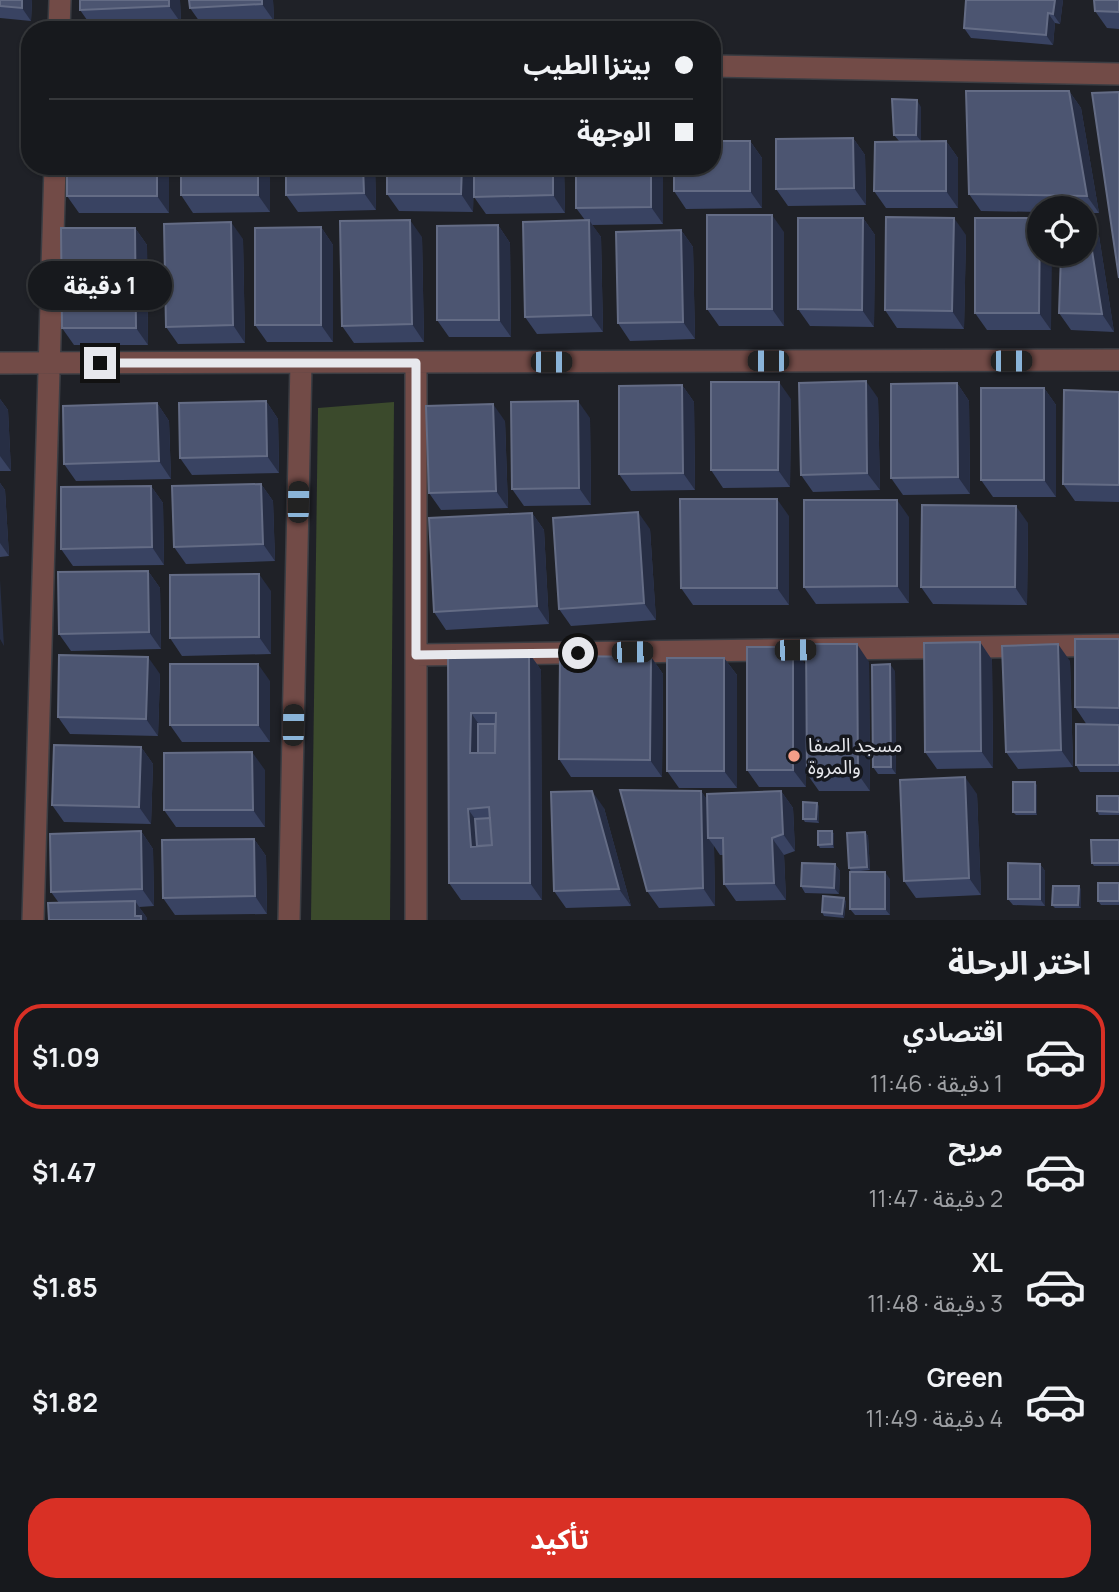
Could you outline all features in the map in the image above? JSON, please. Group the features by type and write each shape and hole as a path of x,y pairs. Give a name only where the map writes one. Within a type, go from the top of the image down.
{"street":[{"path":"59,21 60,0"},
{"path":"721,66 1119,74"},
{"path":"33,920 55,175"},
{"path":"0,363 1119,360"},
{"path":"289,920 301,363"},
{"path":"416,363 416,920"},
{"path":"416,655 1119,645"}],"green space":[{"path":"394,402 390,920 311,920 318,408"}],"building":[{"path":"0,0 22,0 22,8 0,6"},
{"path":"80,0 169,0 169,6 80,10"},
{"path":"189,0 262,0 262,4 190,8"},
{"path":"966,0 1055,0 1053,14 1048,13 1046,35 964,28"},
{"path":"1094,0 1119,0 1119,12 1095,11"},
{"path":"966,91 1069,91 1087,196 969,194"},
{"path":"1119,92 1119,278 1092,93"},
{"path":"892,99 917,100 916,135 894,135"},
{"path":"853,138 854,188 776,189 776,139"},
{"path":"721,141 750,141 750,191 674,191 674,175 721,175"},
{"path":"946,141 946,191 874,191 875,142"},
{"path":"67,175 157,175 157,196 67,196"},
{"path":"181,175 258,175 258,195 181,195"},
{"path":"286,175 363,175 364,193 286,195"},
{"path":"387,175 462,175 461,194 387,194"},
{"path":"474,175 553,175 553,195 474,197"},
{"path":"576,175 651,175 651,207 576,208"},
{"path":"707,215 772,215 772,309 707,309"},
{"path":"886,217 954,218 952,311 885,310"},
{"path":"798,218 863,218 862,310 798,309"},
{"path":"975,218 1027,218 1027,266 1039,266 1039,313 975,313"},
{"path":"410,220 412,324 342,326 340,221"},
{"path":"589,220 591,315 525,317 523,222"},
{"path":"231,222 233,325 166,327 164,224"},
{"path":"498,225 499,320 437,320 437,226"},
{"path":"321,227 321,325 255,325 255,228"},
{"path":"61,228 135,228 136,328 62,328"},
{"path":"681,230 683,322 618,323 616,232"},
{"path":"1061,266 1094,266 1102,314 1059,313"},
{"path":"866,381 867,473 801,475 799,383"},
{"path":"711,382 779,382 778,470 711,470"},
{"path":"957,383 958,477 891,478 891,384"},
{"path":"682,385 683,473 619,474 619,386"},
{"path":"981,388 1044,388 1044,480 981,480"},
{"path":"1064,390 1119,392 1119,485 1063,484"},
{"path":"266,401 267,456 180,458 179,403"},
{"path":"578,401 579,488 512,489 511,402"},
{"path":"157,403 159,461 64,464 63,406"},
{"path":"493,404 496,491 429,493 426,406"},
{"path":"261,484 263,544 174,547 172,486"},
{"path":"151,486 152,547 61,549 61,487"},
{"path":"680,499 777,499 777,588 681,588"},
{"path":"804,500 897,500 897,586 804,587"},
{"path":"922,505 1016,506 1015,587 921,587"},
{"path":"638,512 644,603 559,609 553,518"},
{"path":"532,513 537,606 434,612 429,518"},
{"path":"148,571 149,632 59,634 58,572"},
{"path":"259,574 259,637 170,638 170,575"},
{"path":"1075,639 1119,639 1119,708 1075,707"},
{"path":"980,642 981,751 925,752 924,643"},
{"path":"806,644 857,644 858,774 807,774"},
{"path":"1058,644 1061,750 1006,752 1002,646"},
{"path":"747,647 793,647 793,770 747,770"},
{"path":"448,653 529,653 530,883 449,883","holes":["471,713 496,713 495,753 470,753","489,807 492,845 471,847 468,809"]},
{"path":"59,655 148,657 146,719 58,717"},
{"path":"560,656 651,657 650,760 559,759"},
{"path":"667,658 724,658 724,771 667,771"},
{"path":"170,664 258,664 258,725 170,725"},
{"path":"890,664 891,767 873,767 872,665"},
{"path":"478,724 495,724 495,753 478,753"},
{"path":"1076,724 1119,725 1119,765 1076,765"},
{"path":"54,745 141,747 139,807 52,805"},
{"path":"252,752 253,810 164,810 164,753"},
{"path":"965,777 969,878 904,881 900,780"},
{"path":"1013,782 1035,782 1035,812 1013,812"},
{"path":"620,790 701,791 703,888 647,891"},
{"path":"592,791 619,889 554,891 551,792"},
{"path":"781,791 783,834 772,838 774,883 724,884 723,838 708,838 707,794"},
{"path":"1097,796 1119,796 1119,812 1097,811"},
{"path":"803,802 817,803 816,819 803,819"},
{"path":"490,818 492,845 477,846 475,819"},
{"path":"141,831 142,889 51,892 50,834"},
{"path":"818,831 832,831 832,844 818,845"},
{"path":"865,832 867,867 849,868 847,833"},
{"path":"254,839 255,896 163,898 162,840"},
{"path":"1091,840 1119,840 1119,863 1092,863"},
{"path":"802,863 835,864 834,888 801,886"},
{"path":"1008,863 1040,864 1040,899 1008,899"},
{"path":"850,872 885,872 885,909 850,909"},
{"path":"1098,883 1119,883 1119,901 1098,901"},
{"path":"1053,886 1079,886 1078,905 1052,905"},
{"path":"823,896 844,898 842,914 822,912"},
{"path":"135,901 135,916 141,916 141,920 49,920 48,903"}],"place":[{"name":"مسجد الصفا والمروة","path":"794,756"}],"route":[{"path":"100,363 416,363 416,655 578,653"}]}
